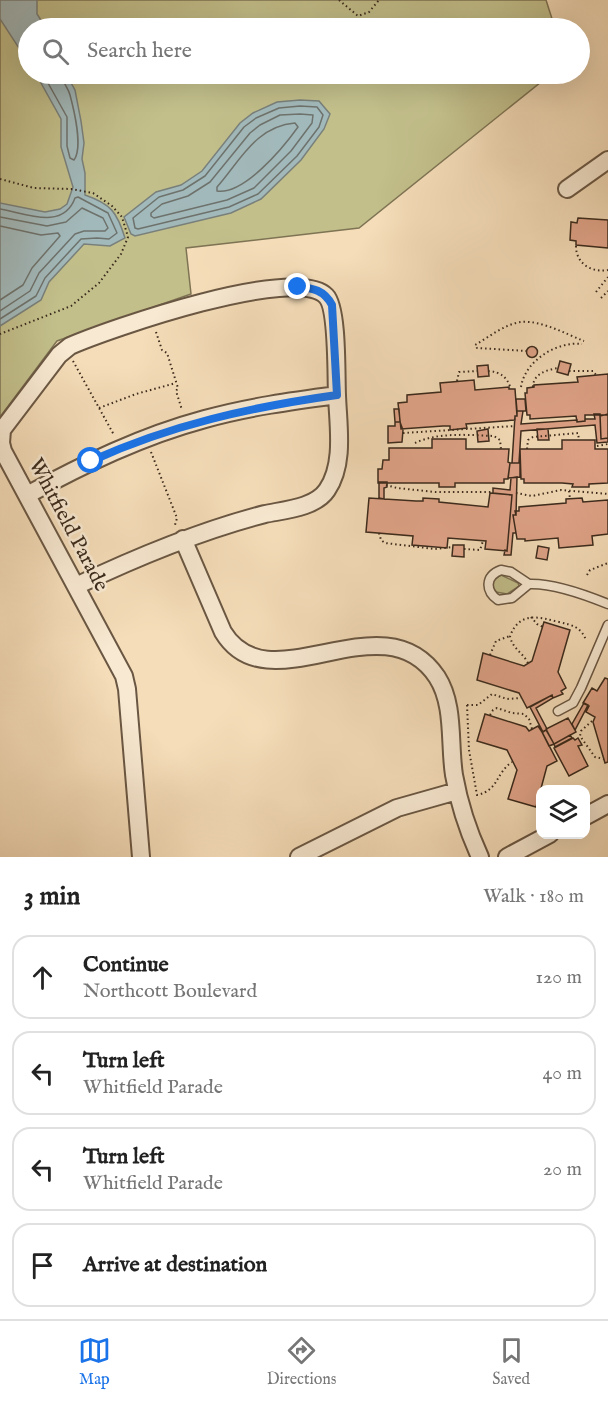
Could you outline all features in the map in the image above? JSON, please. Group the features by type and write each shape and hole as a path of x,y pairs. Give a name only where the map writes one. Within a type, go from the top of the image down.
{"street":[{"path":"567,189 608,160"},
{"name":"Whitfield Parade","path":"141,857 126,682 1,443 6,424 64,349 152,316 212,300 273,288 298,287 318,290 328,298 333,312 337,395"},
{"path":"27,495 91,461 145,439 226,414 284,402 337,395 337,461 331,484 322,496 309,504 181,536 76,586"},
{"path":"181,536 223,632 230,644 240,652 258,658 287,660 377,645 405,651 426,665 436,677 447,698 450,744 457,791 480,857"},
{"path":"300,857 397,808 457,791"},
{"path":"590,813 608,804"},
{"path":"507,857 541,839"}],"lane":[{"path":"529,584 511,572 501,570 492,575 488,585 491,594 503,601 512,598 529,584 538,583 608,604"},
{"path":"558,711 573,703 608,625"}],"path":[{"path":"339,0 358,16 369,12 379,0"},
{"path":"0,179 34,188 71,189 93,193 112,206 122,217 128,237 121,254 99,283 71,306 0,334"},
{"path":"576,246 576,254 583,264 596,271 608,270"},
{"path":"596,292 608,277"},
{"path":"601,298 608,291"},
{"path":"521,387 527,370 542,357 566,344 583,342 541,325 522,322 498,331 475,345 477,348 527,351"},
{"path":"153,324 162,350 167,353 184,418"},
{"path":"537,354 542,357"},
{"path":"68,356 74,362 117,442"},
{"path":"533,387 533,382 538,375 558,368"},
{"path":"457,381 459,372 477,370"},
{"path":"488,371 506,378 511,389"},
{"path":"569,371 593,371 596,375"},
{"path":"99,408 136,394 176,383"},
{"path":"403,433 515,426"},
{"path":"527,449 528,440 533,437 578,433 579,440"},
{"path":"415,443 432,437 494,436 500,440 501,449"},
{"path":"145,439 177,518 174,522 181,536"},
{"path":"597,446 608,444"},
{"path":"386,485 452,493 493,492"},
{"path":"452,487 452,493"},
{"path":"516,493 532,496 557,490 576,489 608,494"},
{"path":"569,491 570,499"},
{"path":"436,499 437,492"},
{"path":"379,533 381,540 385,543 431,549 453,548"},
{"path":"464,549 480,550 483,541"},
{"path":"588,575 590,570 608,563"},
{"path":"531,617 543,627"},
{"path":"490,655 496,641 510,636 519,622 531,617 540,617 574,626 582,631 586,640"},
{"path":"510,636 513,645 528,663"},
{"path":"460,706 478,705 492,694 507,699 521,698"},
{"path":"467,705 469,750 477,795 486,793 494,787 500,772 512,762"},
{"path":"490,716 497,708 515,714 524,714 528,717 532,729"},
{"path":"592,721 581,731 580,736 595,757 604,759"}],"shaded area":[{"path":"0,0 546,0 552,18 18,18 18,84 539,84 359,228 186,248 191,294 57,341 0,417"},
{"path":"501,575 518,583 519,586 507,594 496,592 493,587 494,580"}],"water":[{"path":"0,0 37,0 37,14 40,18 18,18 18,47 0,19"},
{"path":"42,84 72,84 75,90 84,143 82,159 85,173 85,195 112,210 125,238 110,246 84,244 49,282 41,300 0,326 0,203 45,212 60,209 67,204 73,187 61,147 61,119"},
{"path":"319,101 330,114 324,129 301,160 261,199 231,213 135,236 131,234 124,217 156,192 181,185 202,171 240,123 253,113 277,102"}],"building":[{"path":"578,218 608,220 608,248 576,245 576,241 570,240 571,222 577,223"},
{"path":"532,346 538,352 532,358 526,352"},
{"path":"560,361 571,364 568,375 557,372"},
{"path":"488,365 489,376 478,377 477,366"},
{"path":"608,374 608,415 585,415 585,421 577,422 576,416 530,419 530,415 527,415 525,393 527,393 527,388 534,387 534,385 578,382 577,377"},
{"path":"474,380 475,390 509,387 509,389 515,389 517,416 515,420 466,424 467,428 450,430 450,426 401,429 398,403 407,402 407,395 441,392 440,383"},
{"path":"516,399 525,399 526,411 517,411"},
{"path":"394,409 399,409 400,422 395,422"},
{"path":"517,411 523,411 521,424 585,421 585,419 595,419 594,414 600,414 601,439 608,438 608,442 597,443 595,425 521,431 519,463 512,463"},
{"path":"608,414 608,438 601,439 600,416"},
{"path":"395,422 400,422 403,430 402,442 388,443 388,426 395,426"},
{"path":"488,429 489,441 478,442 477,431"},
{"path":"537,429 548,429 549,440 538,440"},
{"path":"432,439 466,439 466,449 509,449 508,479 504,479 504,483 455,483 455,487 439,487 439,483 378,483 378,469 382,469 383,460 389,460 389,448 432,448"},
{"path":"562,440 595,440 595,449 608,449 608,483 589,484 589,487 572,487 573,484 524,483 524,479 521,479 520,449 562,449"},
{"path":"510,463 520,463 520,477 508,478"},
{"path":"517,477 516,515 513,515 516,533 513,533 511,555 504,555 505,550 507,551 512,495 493,493 493,488 510,490 511,478"},
{"path":"379,482 387,482 387,487 384,488 384,499 379,498"},
{"path":"490,493 512,495 507,551 485,549 486,541 448,538 447,548 412,545 413,536 366,532 369,498 416,501 423,501 423,498 439,499 439,502 488,507"},
{"path":"582,498 583,502 608,500 608,534 592,536 593,545 559,548 558,538 525,541 525,539 517,539 513,515 516,515 515,511 519,511 519,507 566,503 566,499"},
{"path":"453,545 464,545 464,557 452,556"},
{"path":"538,546 549,548 547,560 536,558"},
{"path":"544,622 570,630 558,672 566,688 561,691 563,694 553,698 552,695 527,708 519,693 477,680 483,653 524,666 532,661"},
{"path":"605,678 608,679 608,762 605,763 593,722 595,717 586,712 589,706 583,703 592,688 597,691"},
{"path":"552,695 553,698 536,708 547,729 543,732 530,707"},
{"path":"584,703 588,705 575,730 572,724"},
{"path":"485,714 526,727 529,731 538,726 557,761 547,766 542,785 536,785 536,807 508,799 517,770 507,750 477,741"},
{"path":"568,718 576,732 554,744 546,729"},
{"path":"546,730 554,744 549,746 542,732"},
{"path":"570,735 572,738 555,747 554,744"},
{"path":"573,738 575,740 578,738 582,745 578,746 588,766 569,776 554,748"}],"route":[{"path":"91,461 139,441 226,414 284,402 337,395 332,305 328,298 318,290 298,287"}]}
